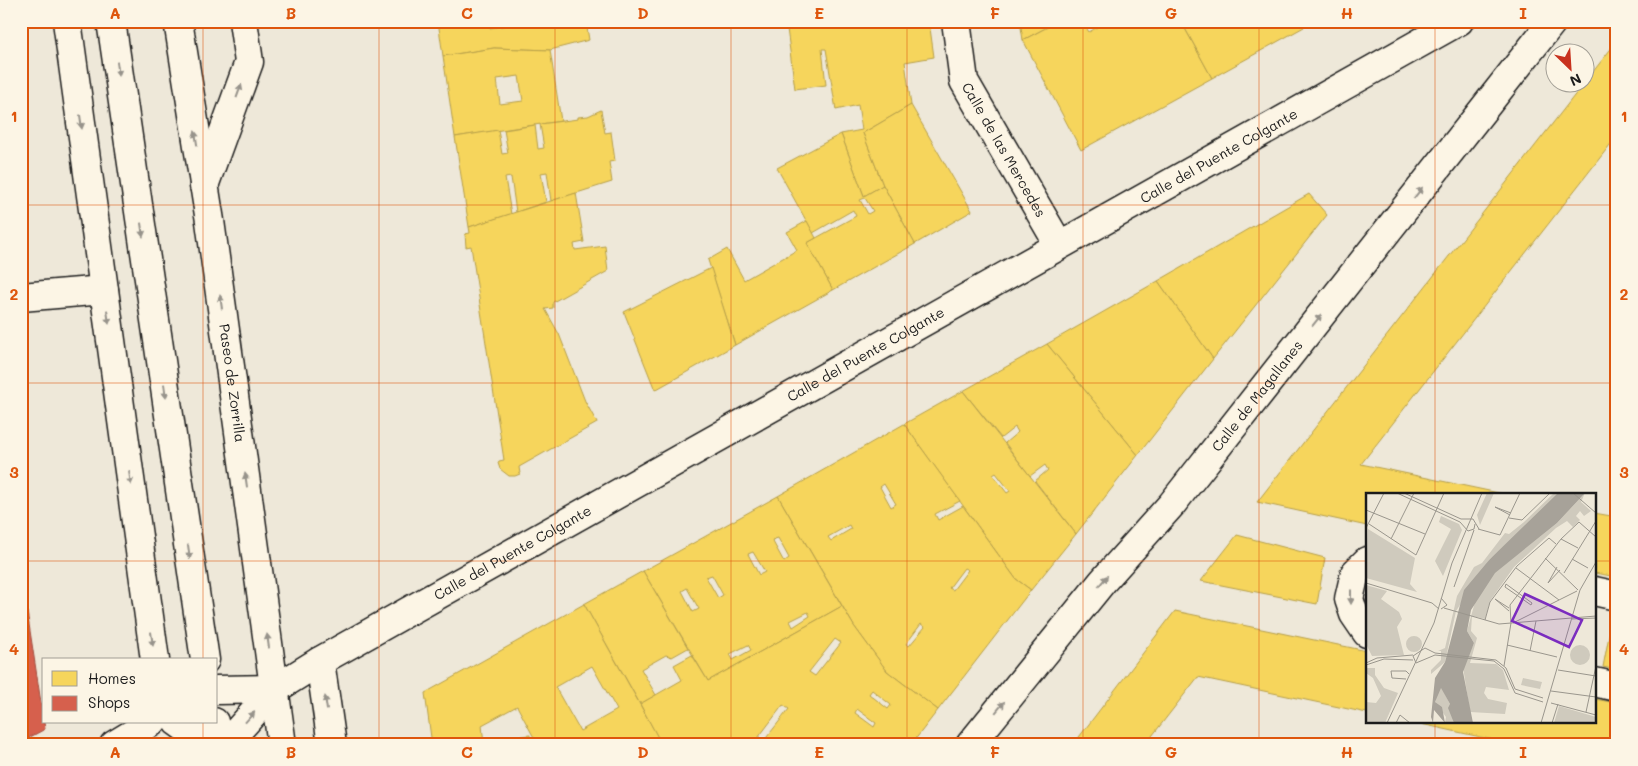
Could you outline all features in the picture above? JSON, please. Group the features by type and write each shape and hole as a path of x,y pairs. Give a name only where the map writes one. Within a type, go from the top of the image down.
{"street":[{"path":"67,21 155,658"},
{"path":"111,21 205,658"},
{"name":"Paseo de Zorrilla","path":"178,21 204,186 282,745"},
{"path":"204,186 249,62 243,21"},
{"name":"Calle de las Mercedes","path":"956,21 964,81 1059,245"},
{"name":"Calle del Puente Colgante","path":"225,745 275,689 320,661 1458,21"},
{"name":"Calle de Magallanes","path":"970,745 1102,581 1172,504 1540,28"},
{"path":"21,297 104,290"},
{"path":"1366,562 1355,573 1349,599 1354,614 1366,632"},
{"path":"1596,591 1617,596"},
{"path":"320,661 332,745"},
{"path":"1596,682 1617,687"},
{"path":"218,690 275,689"},
{"path":"114,745 149,724"},
{"path":"180,724 209,745"},
{"path":"214,724 218,745"}],"building: Homes":[{"path":"438,21 496,21 490,22 490,28 534,21 586,21 589,40 550,50 494,48 443,56"},
{"path":"656,21 683,21 659,30"},
{"path":"786,21 929,21 934,57 905,62 911,105 863,133 883,185 864,196 841,134 862,130 858,105 836,110 826,49 822,49 826,85 795,89"},
{"path":"1020,21 1059,21 1023,40"},
{"path":"1059,21 1082,21 1089,32 1108,21 1156,21 1157,23 1161,21 1181,21 1212,78 1081,150 1023,40"},
{"path":"1181,21 1301,21 1304,27 1212,78"},
{"path":"1617,41 1617,136 1361,464 1499,493 1366,493 1366,526 1257,502 1577,92 1596,92 1596,68"},
{"path":"494,48 550,50 561,121 455,137 443,56","holes":["519,76 523,101 500,104 497,79"]},
{"path":"911,105 972,211 915,244 883,185 863,133"},
{"path":"601,110 605,133 611,132 615,161 609,162 612,182 551,201 547,172 541,173 546,202 516,212 511,177 505,178 511,214 469,227 455,137 498,130 502,154 508,153 504,130 535,125 538,149 544,148 540,124 578,119 578,117 588,116"},
{"path":"841,134 864,196 883,185 915,244 833,290 807,243 856,216 853,210 813,233 777,168","holes":["865,198 873,211 868,214 860,200"]},
{"path":"576,193 584,242 574,244 575,250 605,246 608,271 553,302 553,308 545,309 559,334 585,401 597,423 519,467 520,474 509,476 500,469 498,463 504,460 471,246 466,247 465,234 470,233 469,227"},
{"path":"1309,194 1327,215 1213,359 1158,281"},
{"path":"807,221 816,238 807,243 833,290 735,345 708,260 727,249 744,280 797,250 787,232"},
{"path":"711,268 735,345 655,390 624,312"},
{"path":"1158,281 1213,359 1138,455 1047,344"},
{"path":"1047,344 1138,455 1076,534 1035,481 1048,470 1045,465 1030,476 1005,443 1018,432 1015,427 1001,438 963,391"},
{"path":"963,391 1076,534 1031,590 1016,579 904,424","holes":["996,473 1010,491 1007,493 993,475"]},
{"path":"904,424 960,501 935,514 938,520 963,506 1016,579 1031,590 938,710 887,671 854,626 778,496","holes":["884,484 896,504 891,507 880,487","849,525 851,529 831,541 828,537","964,568 968,570 953,590 949,588","921,624 925,627 909,646 906,644"]},
{"path":"778,496 842,606 708,681 643,571","holes":["778,538 789,558 784,562 772,540","753,552 765,572 759,575 748,554","712,575 723,595 718,598 706,577","687,588 699,609 693,612 682,591","808,612 810,616 793,627 790,621","748,645 751,650 733,660 730,654"]},
{"path":"1596,513 1617,517 1617,577 1596,573"},
{"path":"1237,535 1325,558 1317,604 1201,581"},
{"path":"643,571 688,648 672,657 666,655 641,669 656,695 640,704 584,604"},
{"path":"584,604 662,744 538,745 517,706 482,725 484,745 432,745 425,693","holes":["592,666 617,710 580,731 555,687"]},
{"path":"842,606 854,626 887,671 938,710 911,745 662,745 640,704 682,680 674,665 692,655 708,681","holes":["835,639 841,643 815,676 809,672","872,690 891,705 888,709 869,694","783,705 789,709 763,742 758,738","857,709 876,723 874,727 855,713"]},
{"path":"1175,611 1366,651 1366,713 1198,677 1145,745 1073,745"},
{"path":"1612,620 1617,620 1617,670 1603,667"},
{"path":"1596,699 1617,703 1617,745 1517,745 1421,724 1596,724"},
{"path":"530,735 531,745 490,745 489,740"}],"building: Shops":[{"path":"21,572 42,709 42,724 44,724 45,729 21,742"}]}
